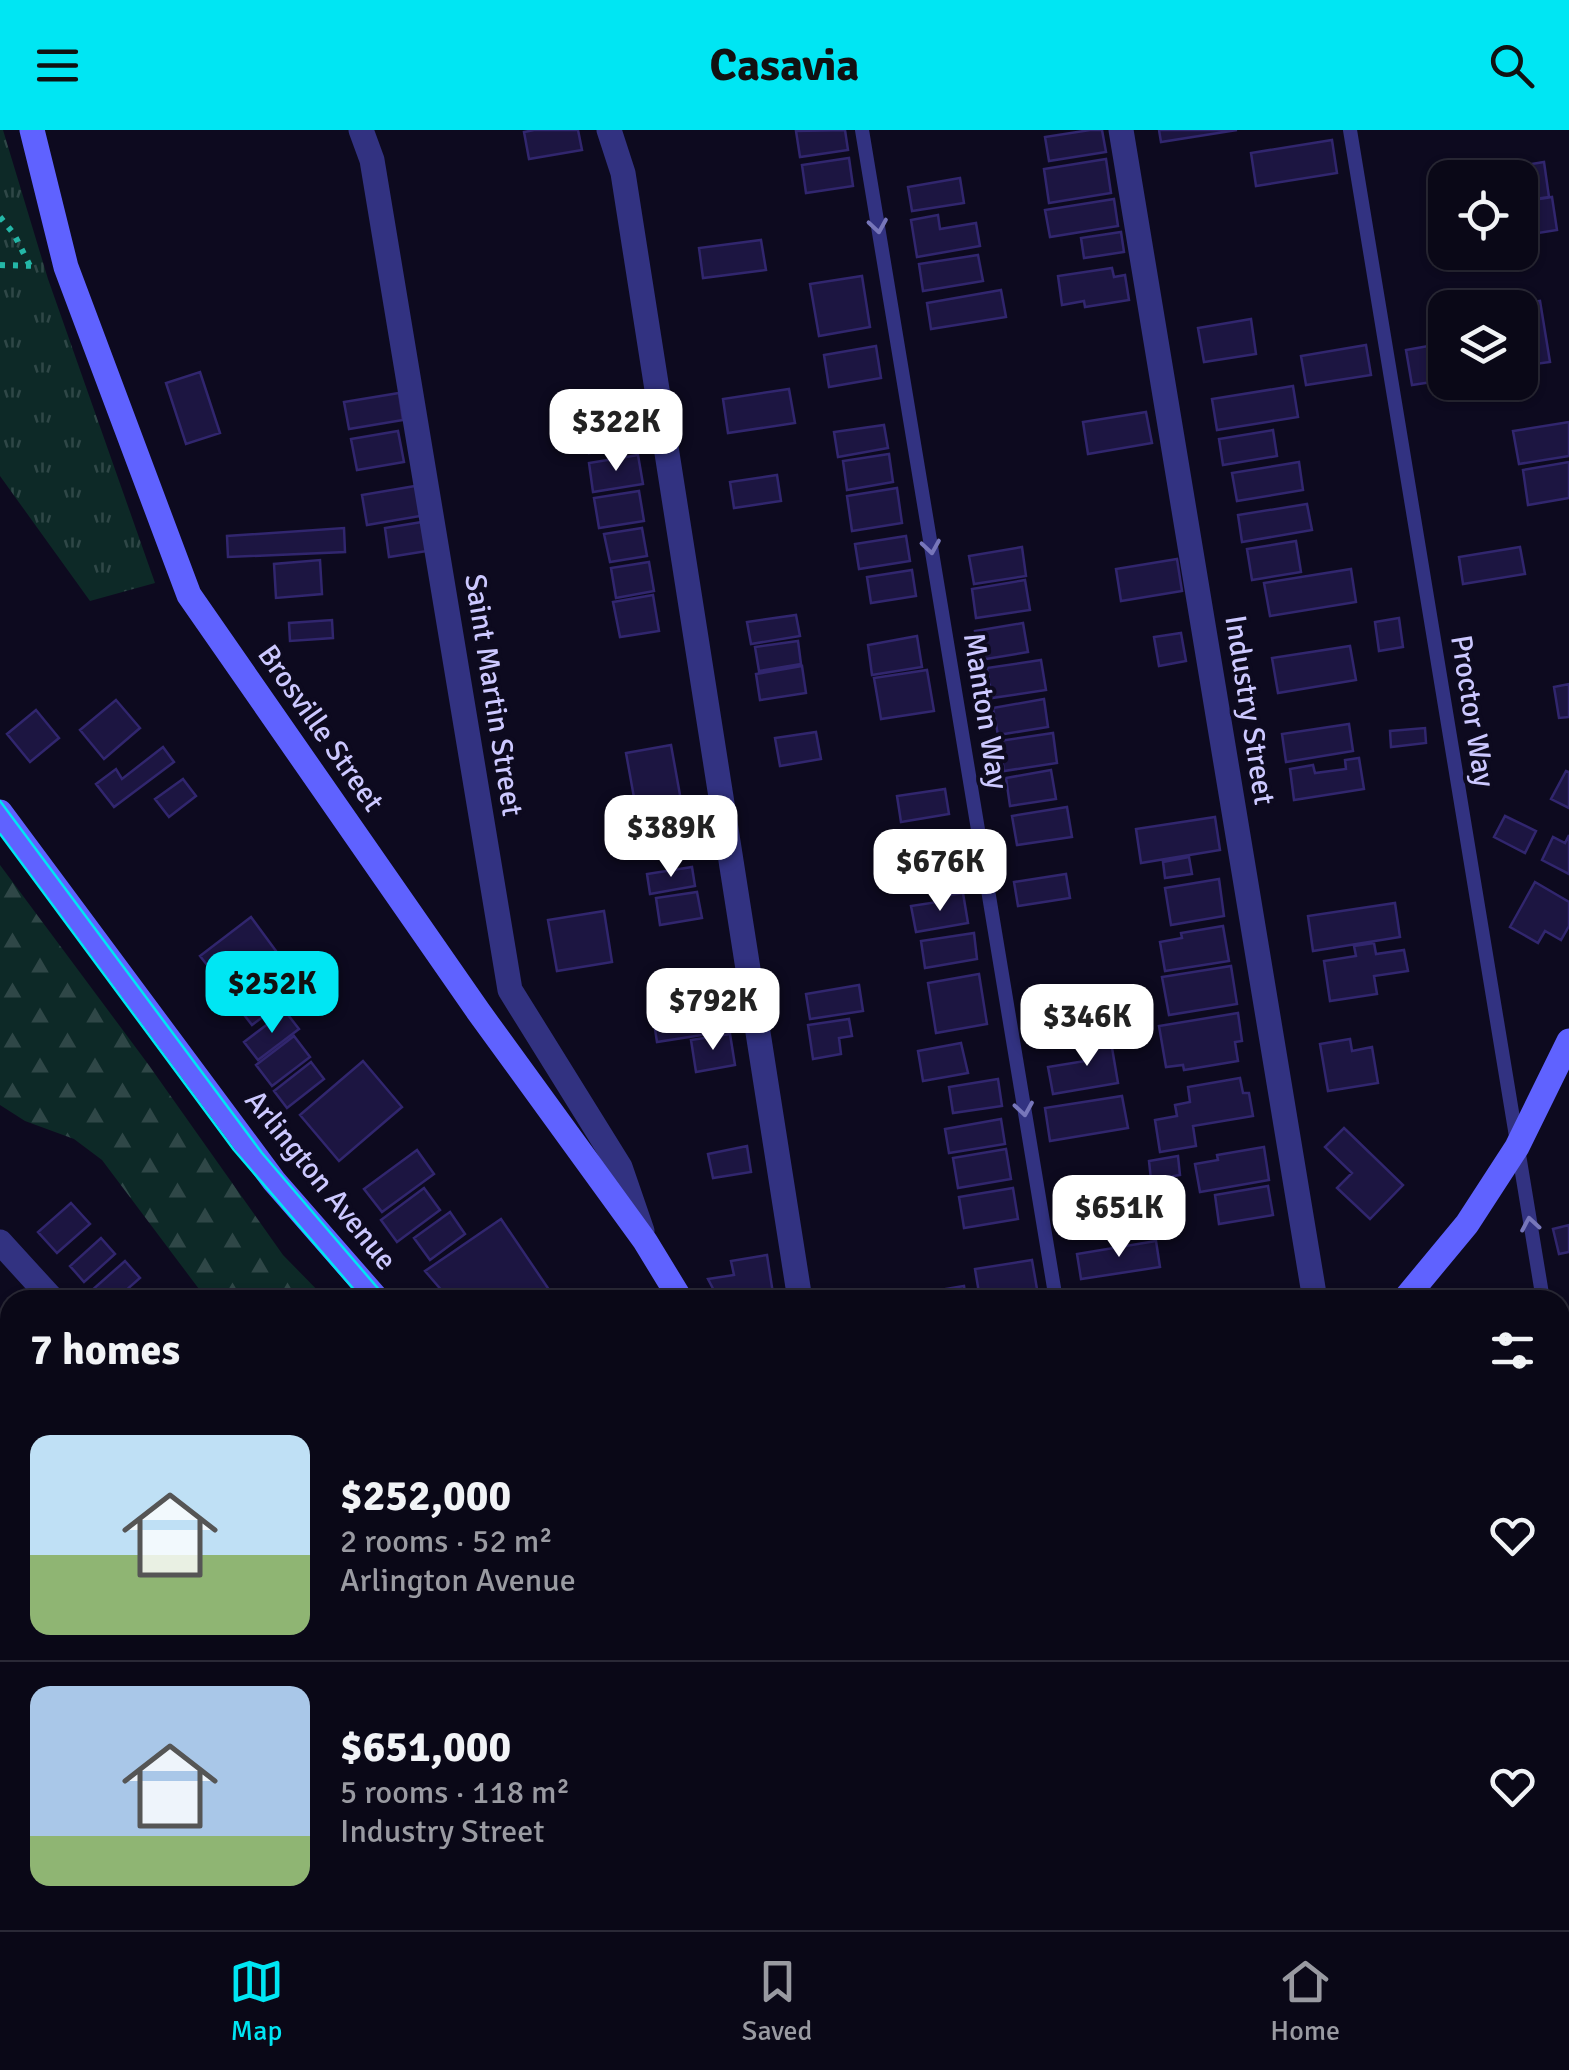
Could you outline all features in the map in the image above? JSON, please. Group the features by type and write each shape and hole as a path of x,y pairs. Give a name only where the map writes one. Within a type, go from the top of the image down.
{"street":[{"name":"Brosville Street","path":"32,130 66,266 189,596 478,1011 645,1240 675,1290"},
{"name":"Saint Martin Street","path":"361,130 372,160 510,990 620,1167 645,1240"},
{"path":"609,130 626,192 798,1290"},
{"name":"Industry Street","path":"1122,130 1313,1290"},
{"name":"Arlington Avenue","path":"0,812 274,1181 369,1290"},
{"path":"1412,1290 1467,1224 1517,1147 1569,1041"},
{"path":"0,1242 44,1290"}],"lane":[{"name":"Manton Way","path":"862,130 1054,1290"},
{"name":"Proctor Way","path":"1350,130 1541,1290"}],"path":[{"path":"0,217 14,234 30,266"}],"green space":[{"path":"0,130 155,583 90,601 0,476"},
{"path":"0,865 283,1255 317,1290 200,1290 102,1160 74,1139 25,1121 0,1105"}],"building":[{"path":"578,130 582,150 529,159 524,132"},
{"path":"845,130 848,150 800,157 796,131"},
{"path":"1102,130 1106,152 1049,161 1045,137"},
{"path":"1159,130 1237,130 1161,142"},
{"path":"1332,140 1337,173 1256,186 1251,153"},
{"path":"849,158 853,186 806,193 802,165"},
{"path":"1106,159 1111,193 1049,203 1044,169"},
{"path":"1544,162 1549,197 1538,199 1538,163"},
{"path":"960,178 964,203 912,211 908,187"},
{"path":"1552,197 1557,230 1538,233 1538,199"},
{"path":"1114,199 1118,226 1050,237 1045,210"},
{"path":"938,215 940,229 976,223 980,246 917,257 911,220"},
{"path":"1121,232 1124,252 1084,258 1081,238"},
{"path":"761,240 766,270 703,278 699,248"},
{"path":"978,255 983,281 923,291 919,264"},
{"path":"1112,268 1114,277 1125,275 1129,300 1085,307 1084,301 1062,305 1058,276"},
{"path":"862,276 870,327 819,336 810,284"},
{"path":"1001,290 1006,317 931,329 927,303"},
{"path":"1538,301 1550,362 1538,364"},
{"path":"1251,319 1256,354 1204,362 1198,328"},
{"path":"1366,345 1371,375 1306,385 1301,356"},
{"path":"876,346 881,378 829,387 824,355"},
{"path":"1428,346 1428,383 1412,385 1406,350"},
{"path":"200,372 220,433 186,444 166,383"},
{"path":"1293,386 1298,417 1217,430 1212,399"},
{"path":"789,389 795,423 728,433 723,399"},
{"path":"399,393 403,420 349,429 344,402"},
{"path":"1146,412 1152,443 1088,454 1083,422"},
{"path":"625,421 629,447 589,453 585,427"},
{"path":"1569,422 1569,456 1519,464 1513,431"},
{"path":"884,425 888,448 838,457 834,432"},
{"path":"1273,430 1277,456 1223,465 1219,439"},
{"path":"398,431 404,462 357,470 351,439"},
{"path":"889,454 893,482 847,490 843,461"},
{"path":"638,455 643,484 593,492 589,463"},
{"path":"1299,462 1303,490 1237,501 1232,473"},
{"path":"1569,462 1569,498 1528,505 1523,470"},
{"path":"777,475 781,501 734,508 730,482"},
{"path":"421,485 426,515 367,525 362,495"},
{"path":"897,488 902,523 852,531 847,496"},
{"path":"639,491 644,521 599,528 594,498"},
{"path":"1307,504 1312,530 1242,542 1238,515"},
{"path":"422,522 427,551 389,557 385,528"},
{"path":"344,528 345,552 228,557 227,536"},
{"path":"642,528 647,556 610,562 604,534"},
{"path":"906,536 910,561 859,569 855,544"},
{"path":"1296,541 1301,572 1252,580 1247,549"},
{"path":"1022,547 1026,576 974,584 969,556"},
{"path":"1520,547 1525,574 1463,584 1459,557"},
{"path":"1177,559 1182,591 1121,601 1116,569"},
{"path":"320,560 322,594 276,598 274,564"},
{"path":"649,562 654,591 616,598 611,568"},
{"path":"1351,569 1356,602 1270,616 1264,583"},
{"path":"912,570 916,596 871,603 867,577"},
{"path":"1025,580 1030,610 976,618 972,589"},
{"path":"653,595 659,631 620,637 613,602"},
{"path":"796,615 800,636 751,644 747,622"},
{"path":"1399,618 1403,647 1379,651 1375,622"},
{"path":"332,620 333,638 290,641 289,623"},
{"path":"1023,623 1028,652 980,660 975,631"},
{"path":"1181,633 1186,661 1159,666 1154,637"},
{"path":"917,636 922,667 872,675 868,645"},
{"path":"798,641 801,664 759,671 755,647"},
{"path":"1350,646 1356,680 1278,693 1272,658"},
{"path":"1041,660 1046,690 992,698 987,668"},
{"path":"802,666 806,693 760,700 756,674"},
{"path":"927,670 934,711 881,719 874,678"},
{"path":"1569,684 1569,717 1559,718 1554,687"},
{"path":"1044,699 1048,727 998,735 993,708"},
{"path":"116,700 140,728 104,759 80,730"},
{"path":"36,710 59,738 30,762 7,734"},
{"path":"1349,724 1353,751 1286,762 1282,734"},
{"path":"1425,728 1426,743 1391,747 1390,731"},
{"path":"816,732 821,759 780,766 775,738"},
{"path":"1053,733 1057,763 1004,771 999,741"},
{"path":"671,745 689,845 644,853 626,753"},
{"path":"163,747 174,762 114,807 96,784 116,769 122,779"},
{"path":"1359,758 1364,789 1294,800 1290,769 1313,765 1315,773 1346,769 1345,760"},
{"path":"1051,770 1056,799 1010,806 1006,778"},
{"path":"1566,771 1569,772 1569,808 1551,799"},
{"path":"183,779 196,796 169,817 155,799"},
{"path":"945,789 949,814 901,822 897,796"},
{"path":"1067,807 1072,837 1017,845 1012,816"},
{"path":"1505,816 1536,831 1525,853 1494,837"},
{"path":"1215,817 1220,850 1141,863 1136,829"},
{"path":"1569,835 1569,874 1542,860 1553,837 1565,843"},
{"path":"1189,857 1192,874 1165,878 1163,862"},
{"path":"692,867 695,886 650,894 647,874"},
{"path":"1066,874 1070,898 1018,906 1014,882"},
{"path":"1219,879 1224,916 1171,925 1165,888"},
{"path":"1535,882 1569,902 1569,926 1561,940 1545,931 1538,943 1510,927"},
{"path":"697,892 702,918 660,925 656,898"},
{"path":"963,893 968,923 916,932 911,906 944,901 943,896"},
{"path":"1395,903 1400,937 1313,951 1308,916"},
{"path":"604,911 612,962 557,971 548,920"},
{"path":"251,917 276,951 226,989 200,956"},
{"path":"1223,926 1229,961 1165,971 1160,942 1182,938 1181,933"},
{"path":"974,933 977,959 925,968 921,941"},
{"path":"1374,943 1376,954 1404,950 1408,971 1374,976 1377,994 1330,1001 1324,961 1356,956 1354,946"},
{"path":"263,966 274,980 292,967 305,985 252,1025 227,993"},
{"path":"1231,966 1237,1004 1169,1015 1162,977"},
{"path":"979,974 987,1024 936,1033 928,983"},
{"path":"859,985 863,1011 810,1019 806,994"},
{"path":"730,1004 734,1030 657,1042 653,1016"},
{"path":"285,1011 299,1029 258,1060 244,1042"},
{"path":"1238,1013 1242,1041 1235,1042 1238,1061 1184,1070 1183,1065 1166,1067 1159,1026"},
{"path":"849,1019 852,1036 839,1038 841,1054 813,1059 808,1025"},
{"path":"730,1034 735,1065 696,1072 691,1040"},
{"path":"294,1036 310,1057 272,1086 256,1065"},
{"path":"1110,1036 1118,1083 1053,1094 1048,1067 1085,1061 1081,1042"},
{"path":"1350,1039 1352,1051 1372,1047 1378,1083 1328,1091 1320,1044"},
{"path":"961,1043 968,1073 923,1081 918,1051"},
{"path":"363,1061 402,1107 339,1161 300,1115"},
{"path":"311,1062 324,1079 287,1108 274,1091"},
{"path":"1240,1078 1243,1093 1249,1093 1253,1116 1193,1126 1196,1146 1160,1152 1155,1120 1177,1116 1175,1105 1190,1102 1188,1087"},
{"path":"998,1079 1002,1106 953,1113 949,1087"},
{"path":"1122,1096 1128,1128 1050,1141 1045,1108"},
{"path":"1001,1119 1005,1144 949,1153 945,1129"},
{"path":"1344,1128 1403,1185 1370,1219 1337,1188 1352,1173 1325,1147"},
{"path":"747,1146 751,1172 713,1178 708,1154"},
{"path":"1264,1147 1269,1180 1200,1192 1195,1164 1218,1160 1217,1155"},
{"path":"1006,1149 1011,1179 958,1188 953,1158"},
{"path":"417,1150 434,1174 382,1212 364,1189"},
{"path":"1178,1156 1180,1175 1151,1180 1149,1161"},
{"path":"1268,1186 1273,1215 1219,1224 1215,1195"},
{"path":"424,1188 440,1210 397,1242 381,1220"},
{"path":"1013,1188 1018,1219 964,1228 959,1197"},
{"path":"71,1203 90,1224 57,1253 38,1232"},
{"path":"450,1212 465,1234 430,1260 414,1238"},
{"path":"501,1219 549,1290 441,1290 425,1271"},
{"path":"1569,1225 1569,1252 1559,1254 1553,1229"},
{"path":"101,1238 115,1254 84,1282 70,1266"},
{"path":"1156,1241 1160,1267 1081,1279 1077,1254"},
{"path":"767,1255 772,1290 714,1290 708,1279 734,1275 731,1261"},
{"path":"1032,1260 1037,1289 978,1290 975,1269"},
{"path":"125,1261 140,1278 126,1290 92,1290"}],"tram line":[{"path":"0,801 262,1153 379,1290"},
{"path":"0,834 234,1150 354,1290"}]}
